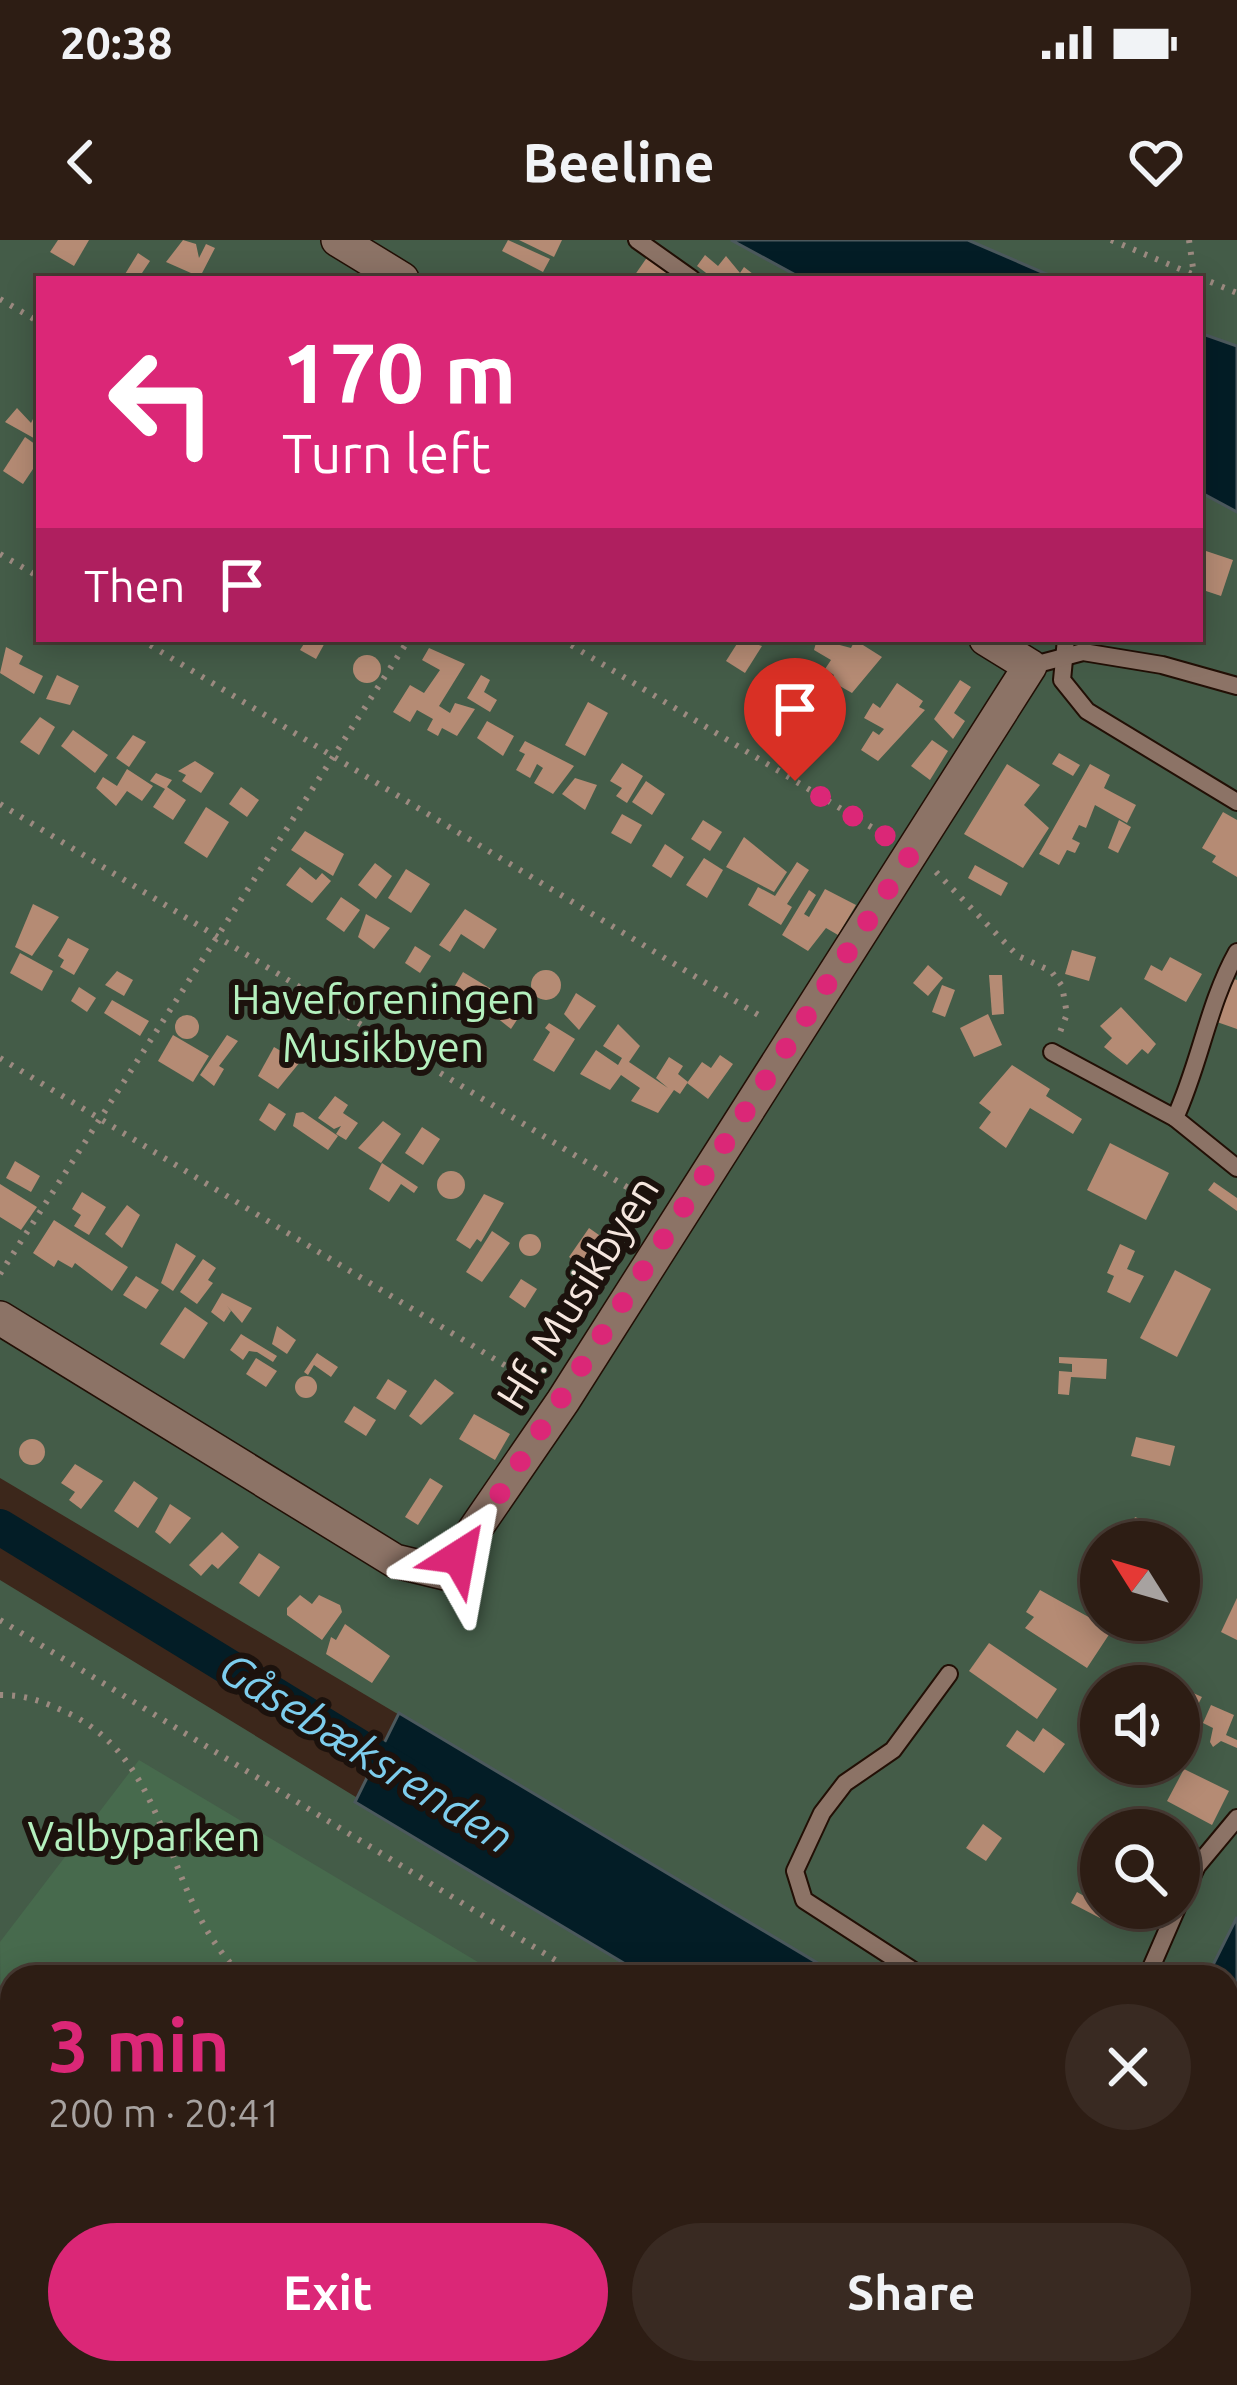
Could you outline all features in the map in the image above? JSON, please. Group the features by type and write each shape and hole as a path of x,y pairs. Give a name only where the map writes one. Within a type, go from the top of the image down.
{"street":[{"path":"338,240 397,276"},
{"path":"994,642 1046,663"},
{"name":"Hf. Musikbyen","path":"0,1318 395,1561 445,1573 563,1401 912,852 1046,663"}],"lane":[{"path":"637,240 688,276"},
{"path":"1046,663 1064,642"},
{"path":"1046,663 1083,652 1162,664 1237,686"},
{"path":"1046,663 1087,711 1237,802"},
{"path":"1175,1118 1193,1078 1219,984 1237,952"},
{"path":"1052,1052 1175,1118 1237,1168"},
{"path":"904,1965 804,1900 795,1871 823,1814 845,1783 893,1750 949,1674"},
{"path":"1200,1862 1237,1818"},
{"path":"1152,1965 1168,1929"}],"path":[{"path":"1111,240 1194,275"},
{"path":"1189,240 1194,275"},
{"path":"1203,279 1237,293"},
{"path":"0,299 36,320"},
{"path":"0,554 36,575"},
{"path":"145,642 794,1037"},
{"path":"0,1274 408,642"},
{"path":"566,642 912,852 944,878 1018,956 1051,971 1062,986 1067,1014 1052,1052"},
{"path":"0,804 676,1217"},
{"path":"0,1058 563,1401"},
{"path":"0,1621 563,1965"},
{"path":"0,1695 30,1695 103,1731 136,1770 191,1910 214,1948 232,1965"}],"green space":[{"name":"Haveforeningen Musikbyen","path":"0,240 731,240 797,276 36,276 36,642 1203,642 1203,494 1237,512 1237,1917 1213,1965 821,1965 0,1478"},
{"path":"968,240 1237,240 1237,346 1203,334 1203,276 1051,276"},
{"name":"Valbyparken","path":"0,1580 631,1965 0,1965"},
{"path":"139,1760 483,1965 0,1965 0,1942"}],"water":[{"path":"731,240 968,240 1051,276 797,276"},
{"path":"1203,334 1237,346 1237,512 1203,494"},
{"path":"399,1713 821,1965 627,1965 355,1802"},
{"path":"1237,1917 1237,1965 1213,1965"}],"building":[{"path":"58,240 89,240 74,266 50,252"},
{"path":"183,240 196,244 199,258 206,244 215,248 201,276 166,262"},
{"path":"508,240 550,259 543,272 502,251"},
{"path":"519,240 562,240 554,257"},
{"path":"138,253 150,261 140,276 124,276"},
{"path":"705,255 718,266 726,256 740,273 744,267 753,274 710,276 697,266"},
{"path":"648,256 675,276 634,276"},
{"path":"17,408 31,423 36,413 36,439 5,422"},
{"path":"25,437 36,445 36,464 23,484 3,471"},
{"path":"1203,550 1233,560 1221,596 1203,590"},
{"path":"305,642 325,642 316,659 300,650"},
{"path":"738,642 762,646 745,673 726,661"},
{"path":"816,642 851,648 858,642 882,657 852,693 831,681 834,675 825,669 831,660 814,650"},
{"path":"6,647 23,656 19,664 43,676 34,694 0,673"},
{"path":"429,648 465,664 439,706 450,713 455,703 475,709 457,736 442,728 438,736 427,730 433,719 417,710 410,722 393,712 410,685 424,693 440,670 422,660"},
{"path":"367,655 377,659 381,669 377,679 367,683 357,679 353,669 357,659"},
{"path":"788,660 803,670 793,688 776,677"},
{"path":"57,675 79,686 70,705 46,699"},
{"path":"481,675 490,680 484,692 497,700 490,712 467,698"},
{"path":"960,680 971,687 954,713 965,721 953,739 934,719"},
{"path":"897,683 923,701 919,707 925,710 878,761 861,750 873,731 879,735 884,729 864,718 873,703 880,708"},
{"path":"588,702 608,713 585,756 565,745"},
{"path":"40,717 55,727 39,755 20,742"},
{"path":"487,721 514,736 503,756 477,738"},
{"path":"73,730 108,755 95,773 61,746"},
{"path":"133,735 146,742 129,767 116,758"},
{"path":"932,740 948,751 930,780 911,766"},
{"path":"525,741 574,766 553,794 534,783 543,768 537,764 530,778 516,770 525,754 519,751"},
{"path":"1059,753 1080,765 1073,776 1052,764"},
{"path":"195,761 214,773 201,793 182,781 186,775 178,771"},
{"path":"622,763 643,776 627,803 616,796 622,788 610,781"},
{"path":"1007,764 1040,785 1024,805 1049,828 1023,868 964,834"},
{"path":"1090,764 1110,775 1104,788 1136,805 1127,823 1095,805 1086,828 1079,825 1072,839 1080,843 1075,853 1067,850 1059,865 1039,854"},
{"path":"127,769 153,786 142,801 127,791 116,806 96,788 103,777 117,786"},
{"path":"156,773 172,780 167,787 186,800 173,820 153,807 165,789 150,781"},
{"path":"575,778 597,785 585,810 562,794"},
{"path":"646,781 665,794 652,815 632,802"},
{"path":"241,787 259,800 247,817 229,804"},
{"path":"206,807 229,822 207,858 184,843"},
{"path":"1223,812 1237,820 1237,877 1212,862 1216,856 1202,848"},
{"path":"622,814 642,825 631,844 611,833"},
{"path":"703,820 722,832 710,851 691,839"},
{"path":"1119,820 1131,827 1118,853 1108,848"},
{"path":"305,831 344,854 333,876 291,850"},
{"path":"744,837 787,872 774,892 726,867"},
{"path":"665,844 684,857 671,878 652,866"},
{"path":"704,858 723,870 707,898 686,885"},
{"path":"797,862 809,870 787,904 792,907 781,925 748,905 758,887 775,896"},
{"path":"375,863 392,876 376,899 358,885"},
{"path":"975,865 1008,883 1001,896 968,878"},
{"path":"300,867 316,880 322,873 331,881 312,903 286,885"},
{"path":"406,869 430,884 411,913 388,898"},
{"path":"825,889 856,905 838,935 826,928 808,951 782,935 809,890 816,895 804,914 809,917"},
{"path":"341,897 360,910 344,932 326,919"},
{"path":"33,904 59,917 32,956 15,947"},
{"path":"465,909 497,929 484,949 461,934 450,952 439,945"},
{"path":"366,914 390,928 374,949 358,937"},
{"path":"68,938 89,949 74,975 60,967 64,960 58,956"},
{"path":"415,946 431,956 420,973 405,963"},
{"path":"1072,950 1096,957 1089,981 1065,974"},
{"path":"20,953 53,971 42,991 10,973"},
{"path":"1170,957 1202,974 1186,1002 1144,979 1151,965 1162,971"},
{"path":"928,965 943,978 928,996 913,983"},
{"path":"546,970 561,985 546,1000 531,985"},
{"path":"117,971 133,980 124,996 105,985"},
{"path":"463,972 491,989 477,1013 449,996"},
{"path":"989,975 1002,975 1004,1014 992,1015"},
{"path":"1237,980 1237,1029 1217,1022"},
{"path":"942,985 955,990 945,1017 932,1012"},
{"path":"79,987 96,998 87,1012 71,1001"},
{"path":"498,988 526,1006 511,1029 486,1009"},
{"path":"576,993 596,1006 579,1030 564,1014"},
{"path":"112,1000 149,1021 140,1036 104,1013"},
{"path":"1121,1007 1156,1044 1148,1054 1142,1049 1127,1065 1104,1047 1112,1038 1100,1026"},
{"path":"988,1014 1002,1045 974,1057 960,1028"},
{"path":"187,1015 199,1027 187,1039 175,1027"},
{"path":"549,1023 575,1039 554,1072 533,1060 550,1032 545,1028"},
{"path":"618,1024 640,1046 629,1062 668,1088 656,1078 669,1057 683,1066 678,1074 688,1082 680,1094 674,1090 658,1113 631,1101 640,1088 621,1075 610,1090 580,1074 596,1050 618,1065 622,1058 603,1046"},
{"path":"173,1035 209,1056 193,1082 158,1061"},
{"path":"227,1035 238,1041 219,1066 224,1069 214,1086 200,1075"},
{"path":"274,1047 300,1062 278,1089 258,1076"},
{"path":"720,1055 733,1064 708,1099 687,1083 702,1062 711,1068"},
{"path":"1012,1065 1050,1089 1046,1096 1082,1119 1073,1134 1030,1108 1006,1148 979,1128 991,1112 979,1103"},
{"path":"335,1096 348,1105 343,1113 358,1123 346,1140 336,1134 341,1126 334,1129 318,1118"},
{"path":"269,1103 286,1114 275,1131 259,1120"},
{"path":"303,1112 338,1136 328,1150 293,1126 296,1113"},
{"path":"383,1121 401,1134 381,1163 358,1148"},
{"path":"422,1127 440,1139 423,1165 405,1153"},
{"path":"1110,1143 1169,1173 1146,1220 1087,1190"},
{"path":"15,1161 40,1176 31,1192 6,1178"},
{"path":"382,1163 418,1187 414,1193 401,1184 389,1202 369,1189"},
{"path":"451,1171 461,1175 465,1185 461,1195 451,1199 441,1195 437,1185 441,1175"},
{"path":"1214,1182 1237,1198 1237,1211 1208,1190"},
{"path":"0,1184 37,1207 21,1230 0,1217"},
{"path":"82,1192 106,1207 89,1235 74,1226 81,1215 72,1209"},
{"path":"484,1194 504,1203 481,1242 477,1239 470,1249 456,1240"},
{"path":"127,1205 140,1215 122,1248 105,1234"},
{"path":"54,1220 128,1267 112,1291 75,1263 72,1268 58,1260 54,1267 33,1253"},
{"path":"589,1228 609,1242 590,1271 569,1257"},
{"path":"492,1231 510,1243 482,1282 466,1272"},
{"path":"530,1234 541,1245 530,1256 519,1245"},
{"path":"176,1243 196,1256 173,1291 161,1283"},
{"path":"1120,1244 1135,1251 1127,1269 1144,1276 1130,1303 1107,1292 1114,1276 1107,1273"},
{"path":"203,1259 216,1268 208,1280 213,1283 197,1304 180,1292"},
{"path":"1175,1270 1211,1289 1177,1357 1140,1338"},
{"path":"136,1276 159,1290 146,1309 123,1295"},
{"path":"521,1279 537,1289 525,1308 509,1297"},
{"path":"222,1293 252,1308 242,1323 227,1306 231,1311 224,1322 211,1312"},
{"path":"565,1298 586,1314 574,1330 554,1314"},
{"path":"185,1307 208,1323 184,1359 160,1344"},
{"path":"277,1326 296,1340 287,1354 272,1344"},
{"path":"241,1334 277,1356 273,1362 249,1351 243,1360 230,1350"},
{"path":"317,1353 338,1367 331,1377 314,1365 308,1375 304,1372"},
{"path":"1059,1357 1107,1359 1106,1379 1071,1377 1069,1395 1058,1394 1059,1371 1072,1372 1072,1364 1059,1363"},
{"path":"256,1358 277,1371 266,1387 246,1374"},
{"path":"306,1376 317,1387 306,1398 295,1387"},
{"path":"388,1379 407,1391 395,1410 376,1398"},
{"path":"435,1379 454,1393 421,1425 409,1416"},
{"path":"354,1406 376,1420 366,1436 344,1422"},
{"path":"474,1414 510,1434 495,1460 459,1439"},
{"path":"1136,1437 1175,1446 1170,1466 1131,1456"},
{"path":"32,1439 45,1452 32,1465 19,1452"},
{"path":"75,1464 103,1481 81,1509 69,1500 75,1492 61,1483"},
{"path":"430,1478 443,1486 418,1525 405,1517"},
{"path":"134,1481 158,1498 138,1528 114,1511"},
{"path":"170,1504 191,1518 170,1544 155,1532"},
{"path":"222,1532 239,1547 218,1569 212,1564 201,1576 189,1565"},
{"path":"259,1553 280,1567 259,1597 239,1583"},
{"path":"1040,1590 1080,1612 1080,1641 1105,1641 1089,1665 1082,1665 1025,1628 1034,1617 1026,1612"},
{"path":"300,1595 312,1604 319,1595 340,1605 342,1612 322,1640 287,1615 287,1608"},
{"path":"1237,1598 1237,1640 1221,1632"},
{"path":"345,1624 390,1656 372,1683 326,1654 331,1637 336,1640"},
{"path":"989,1643 1057,1689 1037,1719 969,1671"},
{"path":"1211,1705 1234,1715 1226,1735 1237,1740 1237,1748 1221,1741 1213,1747 1213,1728 1203,1723"},
{"path":"1043,1728 1065,1744 1044,1773 1006,1746 1017,1730 1034,1742"},
{"path":"1200,1777 1229,1791 1212,1825 1200,1819 1200,1809 1182,1809 1167,1801 1176,1785 1200,1785"},
{"path":"983,1824 1002,1838 986,1861 966,1848"}],"waterway":[{"name":"Gåsebæksrenden","path":"0,1527 416,1782"}],"route":[{"path":"459,1557 912,852 795,781"}]}
